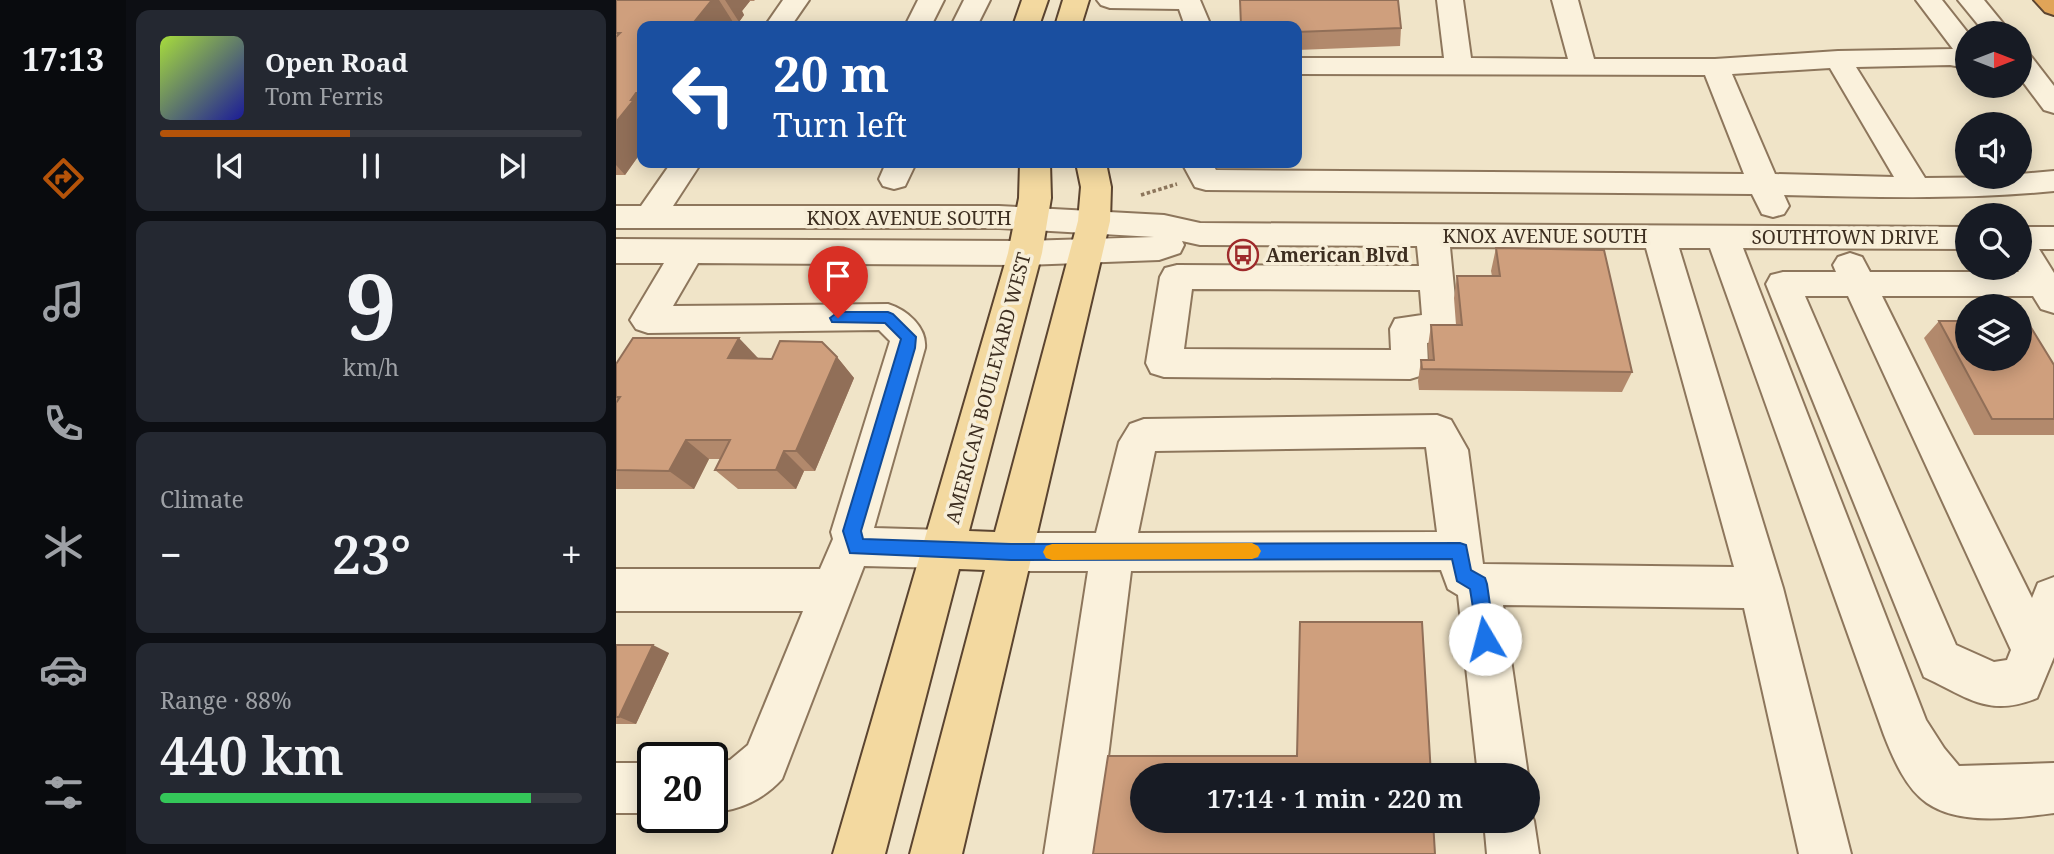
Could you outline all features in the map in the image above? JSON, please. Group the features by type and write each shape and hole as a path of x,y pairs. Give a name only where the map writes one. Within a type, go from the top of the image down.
{"highway":[{"path":"2048,0 2054,7"}],"main road":[{"path":"1028,21 1035,0"},
{"path":"1070,21 1076,0"},
{"name":"AMERICAN BOULEVARD WEST","path":"859,854 1029,236 1035,168"},
{"path":"936,854 1090,236 1096,187 1092,168"},
{"path":"943,550 1011,552"}],"street":[{"path":"781,21 796,0"},
{"path":"920,21 931,0"},
{"path":"966,21 976,0"},
{"path":"1110,0 1189,2 1196,21"},
{"path":"1141,21 1143,0"},
{"path":"1450,0 1458,65"},
{"path":"1564,0 1583,66"},
{"path":"1929,0 1955,34"},
{"path":"1971,0 1988,21"},
{"path":"1302,66 1715,67 1838,59 1955,58"},
{"path":"1838,59 1916,188"},
{"path":"1715,67 1787,237"},
{"path":"2032,77 2054,104"},
{"path":"650,217 683,168"},
{"path":"1200,169 1206,180 1764,184 1916,188 1991,187 2054,181"},
{"path":"1301,234 1306,181"},
{"path":"1528,183 1541,235"},
{"name":"KNOX AVENUE SOUTH","path":"616,217 1029,236"},
{"name":"KNOX AVENUE SOUTH","path":"616,251 688,251 1029,236 1090,236 1159,248 1200,234 1723,237"},
{"path":"1433,235 1440,329 1408,329 1410,365 1164,363 1177,277 1436,278"},
{"path":"1659,236 1761,588 1825,854"},
{"path":"1723,237 1908,735 1933,775 1952,789 2022,791 2054,788"},
{"name":"SOUTHTOWN DRIVE","path":"1723,237 1955,238"},
{"path":"1838,237 2034,650"},
{"path":"2032,238 2054,238"},
{"path":"688,251 648,320 888,317 908,337 852,531 856,547"},
{"path":"2032,265 2049,293"},
{"path":"2049,293 1859,284 1783,284 1940,661 1993,685 2021,682 2054,598"},
{"path":"641,352 660,320"},
{"path":"1070,854 1112,552 1138,442 1144,435 1437,431 1448,450 1501,763"},
{"path":"728,787 751,777 765,762 848,552 856,547 943,550"},
{"path":"1011,552 1112,552 1469,567 1761,588"},
{"path":"616,590 832,590"},
{"path":"616,788 637,788"},
{"path":"1510,833 1513,854"}],"path":[{"path":"1141,195 1200,169"}],"building":[{"path":"616,0 712,0 695,21 637,21 637,93 616,122 616,37 620,33 616,33"},
{"path":"1240,0 1398,0 1401,28 1302,32 1302,21 1241,21"},
{"path":"1496,248 1604,250 1632,372 1422,369 1421,360 1434,360 1431,325 1462,325 1457,276 1500,276"},
{"path":"1939,321 1955,321 1955,351"},
{"path":"2032,329 2054,365 2054,419 1992,419 1966,371 2032,371"},
{"path":"633,338 739,338 728,358 772,359 780,341 822,342 837,357 796,451 784,451 776,470 715,470 730,440 686,440 669,471 616,470 616,403 620,397 616,397 616,364"},
{"path":"1300,622 1422,622 1430,763 1130,763 1130,833 1434,833 1435,854 1093,854 1108,756 1297,756"},
{"path":"616,645 653,645 619,717 616,717"}],"slow traffic":[{"path":"1052,552 1252,551"}],"place":[{"name":"American Blvd","path":"1243,255"}],"route":[{"path":"838,318 888,317 908,337 852,531 856,547 1011,552 1460,551 1463,575 1478,584 1485,639"}]}
